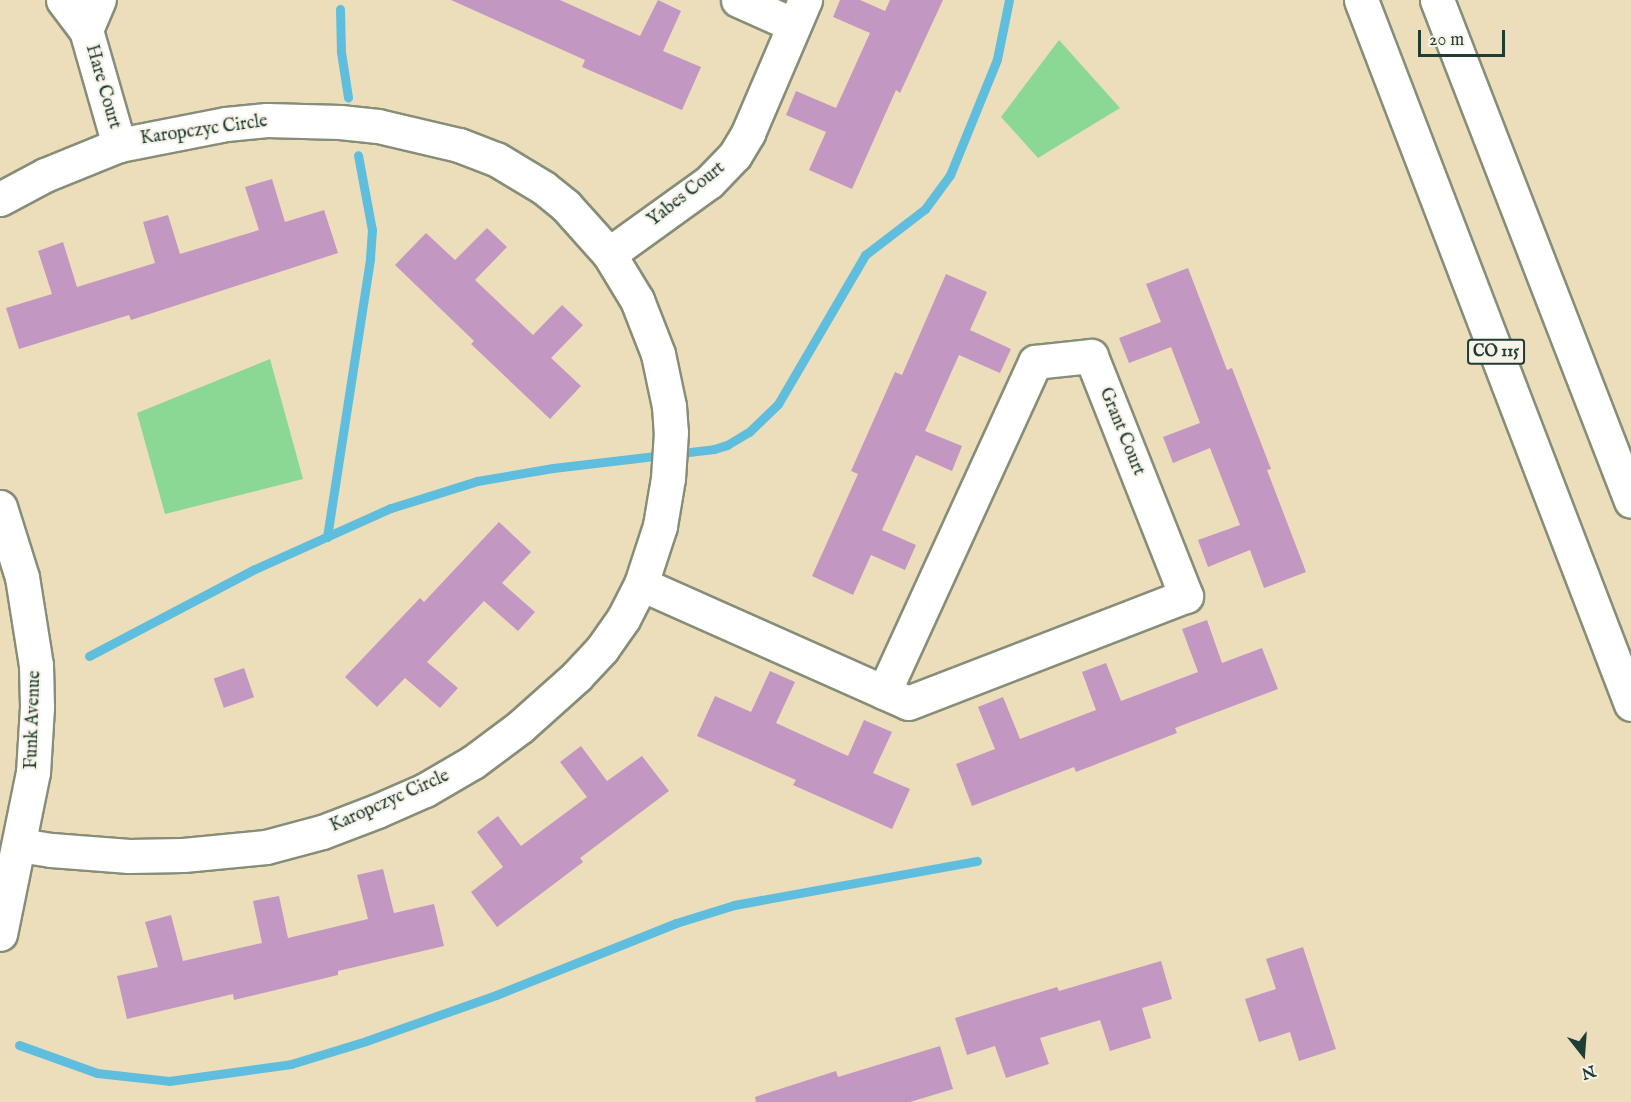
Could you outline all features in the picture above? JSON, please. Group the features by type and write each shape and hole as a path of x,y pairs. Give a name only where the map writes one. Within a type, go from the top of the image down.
{"main road":[{"name":"Hare Court","path":"63,0 86,30 119,145"},
{"name":"Hare Court","path":"86,30 99,0"},
{"name":"Yabes Court","path":"609,254 709,182 735,155 748,133 800,12 738,0"},
{"name":"CO 115","path":"1361,0 1631,704"},
{"path":"1437,0 1631,501"},
{"name":"Karopczyc Circle","path":"0,199 45,175 119,145 186,130 267,120 349,123 418,134 479,152 520,172 566,206 609,254 623,274 649,329 665,380 669,406 669,478 660,526 641,584 623,619 602,649 551,701 473,762 425,790 377,812 322,832 266,847 226,852 129,856 51,850 20,845"},
{"name":"Grant Court","path":"641,584 908,703 1186,596 1091,356 1035,362 884,692"},
{"name":"Funk Avenue","path":"0,507 8,555 29,617 36,665 38,707 33,772 20,845 0,934"}],"green space":[{"path":"1059,40 1120,108 1038,158 1001,117"},
{"path":"270,359 303,479 165,514 137,413"}],"building":[{"path":"451,0 560,0 640,36 658,0 681,11 663,51 701,67 682,110 582,67 585,60"},
{"path":"840,0 860,0 885,11 890,0 943,0 900,93 896,90 852,189 809,170 826,132 786,115 796,91 836,108 870,33 833,17"},
{"path":"272,179 285,222 324,210 338,253 131,320 129,315 19,349 6,308 52,294 38,251 63,242 77,287 155,263 143,222 168,215 180,254 259,230 245,187"},
{"path":"487,228 507,247 475,280 533,335 562,305 583,325 551,358 581,386 550,419 471,344 474,341 395,265 426,233 455,260"},
{"path":"1188,268 1227,370 1232,368 1271,469 1267,470 1306,572 1264,588 1250,550 1208,567 1198,540 1240,525 1210,448 1173,463 1163,437 1200,423 1171,347 1129,363 1119,338 1161,322 1146,284"},
{"path":"946,274 987,292 970,330 1011,349 1000,373 959,355 925,431 962,446 952,471 916,455 882,530 916,545 905,570 871,555 853,595 812,576 858,474 851,471 895,372 902,375"},
{"path":"499,522 531,552 502,583 535,612 518,631 484,601 427,662 458,688 440,708 405,678 377,707 345,677 420,598 424,602"},
{"path":"1207,620 1222,663 1262,648 1278,689 1175,728 1177,733 1076,772 1074,767 972,806 956,764 995,749 978,707 1003,697 1020,739 1096,710 1082,672 1106,663 1121,701 1198,672 1182,629"},
{"path":"244,668 254,697 224,708 214,678"},
{"path":"770,671 795,682 776,723 848,756 864,720 892,732 873,773 910,789 892,829 793,785 796,780 697,736 715,696 751,712"},
{"path":"581,746 607,781 642,756 669,791 580,858 583,862 497,927 471,892 503,867 477,832 498,816 521,846 587,797 560,762"},
{"path":"383,869 394,913 434,904 444,946 338,971 338,975 234,1000 233,994 127,1019 117,976 158,967 145,922 171,915 183,961 262,943 253,901 279,896 288,938 368,919 357,875"},
{"path":"1303,947 1336,1049 1299,1061 1290,1032 1259,1042 1245,999 1276,989 1266,959"},
{"path":"1161,961 1172,999 1142,1008 1151,1038 1110,1051 1100,1020 1040,1038 1049,1064 1006,1078 995,1046 967,1055 955,1018 1057,987 1059,991"},
{"path":"940,1046 953,1089 910,1102 756,1102 755,1097 836,1071 838,1077"}],"waterway":[{"path":"89,656 255,569 391,508 477,481 553,468 714,449 727,445 749,432 778,404 865,255 925,209 950,175 997,59 1009,0"},
{"path":"340,9 341,52 348,97"},
{"path":"327,537 370,258 372,230 358,155"},
{"path":"19,1045 97,1073 169,1081 291,1064 366,1041 496,995 676,923 734,905 977,861"}]}
